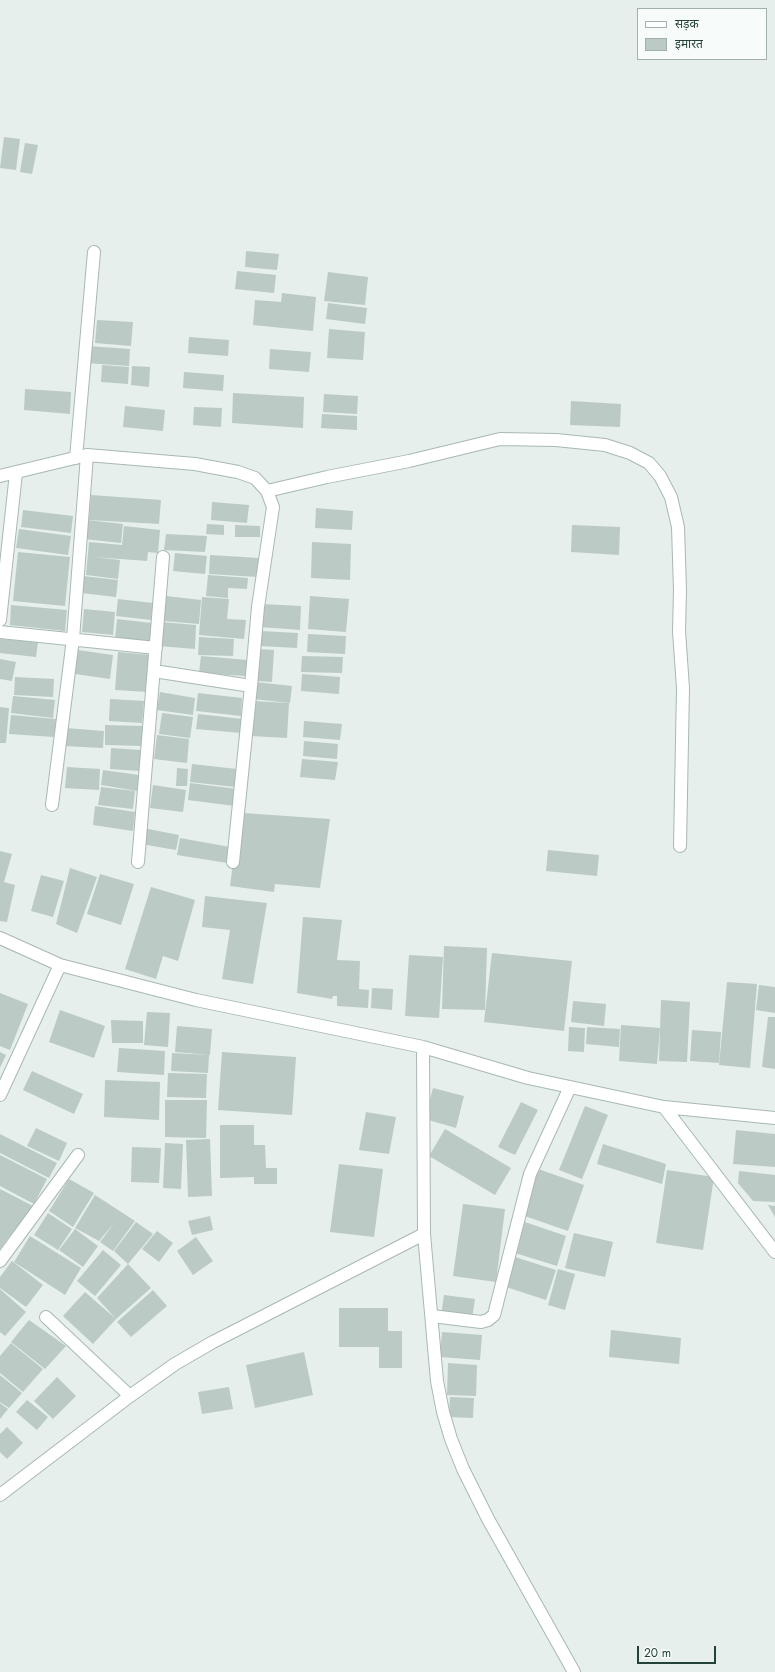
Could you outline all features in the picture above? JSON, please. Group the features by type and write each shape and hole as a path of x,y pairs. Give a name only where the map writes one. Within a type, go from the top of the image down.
{"street":[{"path":"52,805 73,639 94,252"},
{"path":"267,491 327,477 409,461 500,439 556,440 605,445 630,453 649,463 660,476 671,497 678,526 680,590 679,631 683,688 680,846"},
{"path":"0,476 82,456 195,464 238,472 255,478 267,491 273,508 258,607 232,862"},
{"path":"0,620 16,473"},
{"path":"138,862 163,557"},
{"path":"0,632 156,648"},
{"path":"154,672 251,686"},
{"path":"0,938 60,965 196,1000 423,1048 528,1078 664,1107 775,1118"},
{"path":"0,1095 60,965"},
{"path":"423,1048 424,1234 437,1381 443,1412 451,1439 488,1519 574,1672"},
{"path":"432,1316 481,1322 488,1320 494,1315 530,1174 570,1087"},
{"path":"664,1107 775,1252"},
{"path":"0,1261 78,1155"},
{"path":"0,1495 130,1396 175,1364 213,1342 424,1234"},
{"path":"46,1317 130,1396"}],"building":[{"path":"4,137 20,139 16,170 0,168"},
{"path":"25,143 38,145 32,174 20,172"},
{"path":"246,251 279,254 277,270 245,267"},
{"path":"237,271 276,275 274,293 235,289"},
{"path":"328,272 368,277 365,305 324,301"},
{"path":"282,293 316,297 313,331 253,325 255,300 281,302"},
{"path":"328,303 367,308 365,324 326,319"},
{"path":"97,320 133,322 131,346 95,343"},
{"path":"329,329 365,332 363,360 327,358"},
{"path":"189,337 229,340 228,356 188,353"},
{"path":"88,346 130,349 129,366 86,363"},
{"path":"270,349 311,352 309,372 269,369"},
{"path":"102,365 129,367 128,384 101,382"},
{"path":"132,366 150,367 149,387 131,385"},
{"path":"184,372 224,375 223,391 183,388"},
{"path":"25,389 71,392 70,414 24,410"},
{"path":"233,393 304,397 303,428 232,423"},
{"path":"324,394 358,396 357,414 323,412"},
{"path":"571,401 621,404 620,427 570,425"},
{"path":"125,406 165,410 163,431 123,427"},
{"path":"194,407 222,408 221,427 193,425"},
{"path":"322,414 357,416 357,430 321,428"},
{"path":"91,495 161,500 159,524 89,520"},
{"path":"212,502 249,505 247,523 211,520"},
{"path":"316,508 353,511 352,530 315,528"},
{"path":"23,510 73,516 71,533 21,527"},
{"path":"86,520 123,524 121,543 84,539"},
{"path":"207,524 224,525 224,535 206,534"},
{"path":"235,525 260,526 260,537 235,537"},
{"path":"572,525 620,527 619,555 571,552"},
{"path":"124,526 160,530 158,553 148,552 147,561 94,557 120,560 118,579 86,575 89,542 122,545"},
{"path":"19,529 71,536 68,555 16,548"},
{"path":"166,534 207,536 205,552 164,550"},
{"path":"312,542 351,544 350,580 311,578"},
{"path":"18,552 70,557 65,606 13,601"},
{"path":"175,553 207,556 205,574 173,571"},
{"path":"210,555 259,558 258,577 209,574"},
{"path":"208,575 248,578 247,589 228,588 228,598 206,596"},
{"path":"83,576 118,580 116,597 81,593"},
{"path":"166,596 201,600 199,624 164,621"},
{"path":"310,596 349,599 346,632 308,629"},
{"path":"202,597 229,599 227,619 246,620 244,639 199,635"},
{"path":"118,599 153,603 151,620 116,616"},
{"path":"262,604 301,606 300,630 260,627"},
{"path":"11,605 67,610 65,631 10,625"},
{"path":"84,609 115,612 113,635 82,632"},
{"path":"117,619 152,623 150,642 115,639"},
{"path":"161,622 196,625 195,649 159,646"},
{"path":"261,631 298,633 297,648 260,646"},
{"path":"308,634 346,636 345,654 307,652"},
{"path":"199,637 234,639 233,656 198,655"},
{"path":"0,639 38,642 36,657 0,653"},
{"path":"258,649 274,650 272,682 255,681"},
{"path":"78,650 113,655 110,679 75,674"},
{"path":"118,652 151,655 149,692 115,690"},
{"path":"201,656 247,660 245,676 199,673"},
{"path":"302,656 343,657 342,673 301,672"},
{"path":"0,659 16,662 12,681 0,679"},
{"path":"302,674 340,677 339,694 301,691"},
{"path":"15,677 54,679 53,697 14,695"},
{"path":"255,682 292,686 290,703 253,699"},
{"path":"160,692 195,698 193,715 157,710"},
{"path":"198,693 242,698 241,716 196,711"},
{"path":"13,696 55,700 53,718 11,713"},
{"path":"110,699 144,701 142,723 109,721"},
{"path":"253,701 289,703 287,738 251,736"},
{"path":"0,707 9,708 6,743 0,743"},
{"path":"162,713 193,717 190,738 159,734"},
{"path":"198,714 243,719 241,733 196,729"},
{"path":"11,715 56,719 54,737 9,734"},
{"path":"304,721 342,724 340,740 303,737"},
{"path":"105,725 144,726 143,746 105,745"},
{"path":"66,728 104,731 103,748 65,746"},
{"path":"157,735 189,739 187,763 154,759"},
{"path":"304,741 338,744 337,759 303,756"},
{"path":"111,748 141,750 139,771 110,769"},
{"path":"302,759 338,762 335,780 300,777"},
{"path":"192,764 237,769 235,787 190,782"},
{"path":"67,767 100,769 99,790 65,788"},
{"path":"177,768 188,769 187,786 176,786"},
{"path":"103,770 139,775 137,791 101,785"},
{"path":"190,783 237,789 235,806 188,800"},
{"path":"153,785 186,790 183,812 150,808"},
{"path":"101,787 135,791 133,809 98,805"},
{"path":"95,806 135,812 133,831 93,825"},
{"path":"243,813 330,819 320,888 275,884 274,892 230,886 234,855 240,856"},
{"path":"143,828 179,835 176,850 141,844"},
{"path":"180,838 230,847 227,863 177,855"},
{"path":"548,850 599,855 597,876 546,871"},
{"path":"0,851 12,854 4,882 15,885 7,922 0,921"},
{"path":"70,868 97,877 77,933 56,924"},
{"path":"100,874 134,884 121,925 87,914"},
{"path":"41,875 64,881 53,917 31,911"},
{"path":"151,887 195,900 178,961 163,956 156,979 125,969"},
{"path":"205,896 267,903 253,984 222,979 230,930 202,927"},
{"path":"303,917 342,920 337,960 360,961 359,989 369,990 368,1008 337,1006 337,996 333,996 332,999 297,993"},
{"path":"444,946 487,948 485,1010 442,1009"},
{"path":"492,953 572,961 564,1031 484,1022"},
{"path":"409,955 443,957 439,1018 405,1016"},
{"path":"727,982 757,984 750,1068 719,1065"},
{"path":"759,985 775,987 775,1013 756,1010"},
{"path":"372,988 393,989 392,1010 371,1008"},
{"path":"0,993 28,1004 10,1050 0,1046"},
{"path":"661,1000 690,1002 687,1062 659,1061"},
{"path":"573,1001 606,1004 604,1026 571,1022"},
{"path":"60,1010 105,1026 94,1058 49,1042"},
{"path":"147,1012 170,1013 168,1047 144,1045"},
{"path":"768,1017 775,1017 775,1069 762,1067"},
{"path":"111,1020 143,1021 143,1043 112,1043"},
{"path":"621,1025 660,1028 657,1064 619,1061"},
{"path":"177,1026 212,1029 210,1055 175,1052"},
{"path":"569,1027 585,1028 584,1052 568,1051"},
{"path":"587,1027 620,1029 619,1047 586,1044"},
{"path":"692,1030 721,1032 719,1063 690,1061"},
{"path":"119,1048 165,1051 164,1075 117,1072"},
{"path":"0,1052 6,1055 0,1068"},
{"path":"222,1052 296,1057 292,1115 218,1110"},
{"path":"172,1053 209,1055 208,1073 171,1071"},
{"path":"32,1071 83,1094 74,1114 23,1090"},
{"path":"168,1073 207,1074 206,1098 167,1097"},
{"path":"105,1080 160,1082 159,1120 104,1117"},
{"path":"433,1088 464,1096 456,1128 425,1119"},
{"path":"165,1100 207,1100 206,1138 165,1137"},
{"path":"521,1102 538,1110 515,1155 498,1147"},
{"path":"585,1106 608,1115 582,1179 559,1170"},
{"path":"366,1112 396,1117 389,1154 359,1150"},
{"path":"220,1125 254,1125 254,1145 265,1145 266,1168 277,1168 277,1184 254,1184 254,1177 220,1178"},
{"path":"36,1128 67,1143 59,1161 27,1146"},
{"path":"445,1129 511,1168 495,1195 429,1156"},
{"path":"736,1130 775,1134 775,1167 733,1164"},
{"path":"0,1134 57,1163 49,1178 0,1153"},
{"path":"210,1139 212,1196 188,1197 186,1140"},
{"path":"165,1143 183,1144 181,1189 163,1188"},
{"path":"603,1144 666,1164 662,1184 597,1164"},
{"path":"132,1147 161,1148 159,1183 131,1182"},
{"path":"0,1155 47,1179 34,1204 0,1186"},
{"path":"339,1164 383,1169 374,1237 330,1232"},
{"path":"538,1169 584,1185 568,1231 522,1215"},
{"path":"667,1170 714,1177 703,1250 656,1243"},
{"path":"739,1171 775,1175 775,1202 753,1201 738,1183"},
{"path":"69,1179 94,1193 73,1227 49,1211"},
{"path":"0,1189 33,1206 0,1249"},
{"path":"95,1195 135,1221 113,1251 100,1242 115,1222 99,1241 75,1228"},
{"path":"463,1204 505,1209 496,1282 453,1276"},
{"path":"768,1205 775,1206 775,1217"},
{"path":"48,1213 72,1229 58,1250 34,1235"},
{"path":"210,1216 213,1230 192,1235 188,1221"},
{"path":"136,1222 153,1234 128,1264 114,1251"},
{"path":"525,1222 566,1236 557,1266 515,1253"},
{"path":"75,1229 98,1246 83,1267 59,1250"},
{"path":"157,1231 173,1243 159,1262 142,1249"},
{"path":"574,1233 613,1242 605,1277 565,1268"},
{"path":"30,1236 81,1268 65,1295 14,1262"},
{"path":"196,1237 213,1261 193,1275 177,1251"},
{"path":"103,1250 121,1265 95,1296 77,1281"},
{"path":"515,1257 556,1270 546,1300 506,1287"},
{"path":"12,1261 43,1285 26,1307 0,1288 0,1277"},
{"path":"128,1264 151,1288 116,1319 97,1298"},
{"path":"558,1269 575,1274 565,1310 548,1305"},
{"path":"0,1289 26,1312 5,1336 0,1332"},
{"path":"153,1290 167,1306 131,1337 117,1322"},
{"path":"85,1292 116,1319 93,1344 63,1316"},
{"path":"444,1295 475,1299 472,1319 441,1315"},
{"path":"339,1308 388,1308 388,1331 402,1331 402,1368 379,1368 379,1347 339,1347"},
{"path":"29,1320 66,1346 45,1369 11,1342"},
{"path":"611,1330 681,1338 679,1364 609,1357"},
{"path":"442,1332 482,1335 480,1360 440,1357"},
{"path":"11,1343 43,1369 23,1392 0,1373 0,1356"},
{"path":"304,1352 313,1395 255,1408 246,1365"},
{"path":"448,1363 477,1365 476,1396 447,1395"},
{"path":"0,1375 22,1393 9,1408 0,1402"},
{"path":"57,1377 76,1396 53,1419 34,1401"},
{"path":"229,1387 233,1409 202,1414 198,1392"},
{"path":"450,1397 474,1398 473,1418 449,1417"},
{"path":"27,1400 48,1417 37,1430 16,1412"},
{"path":"0,1403 8,1409 0,1419"},
{"path":"7,1427 23,1443 7,1459 0,1452 0,1434"}]}
